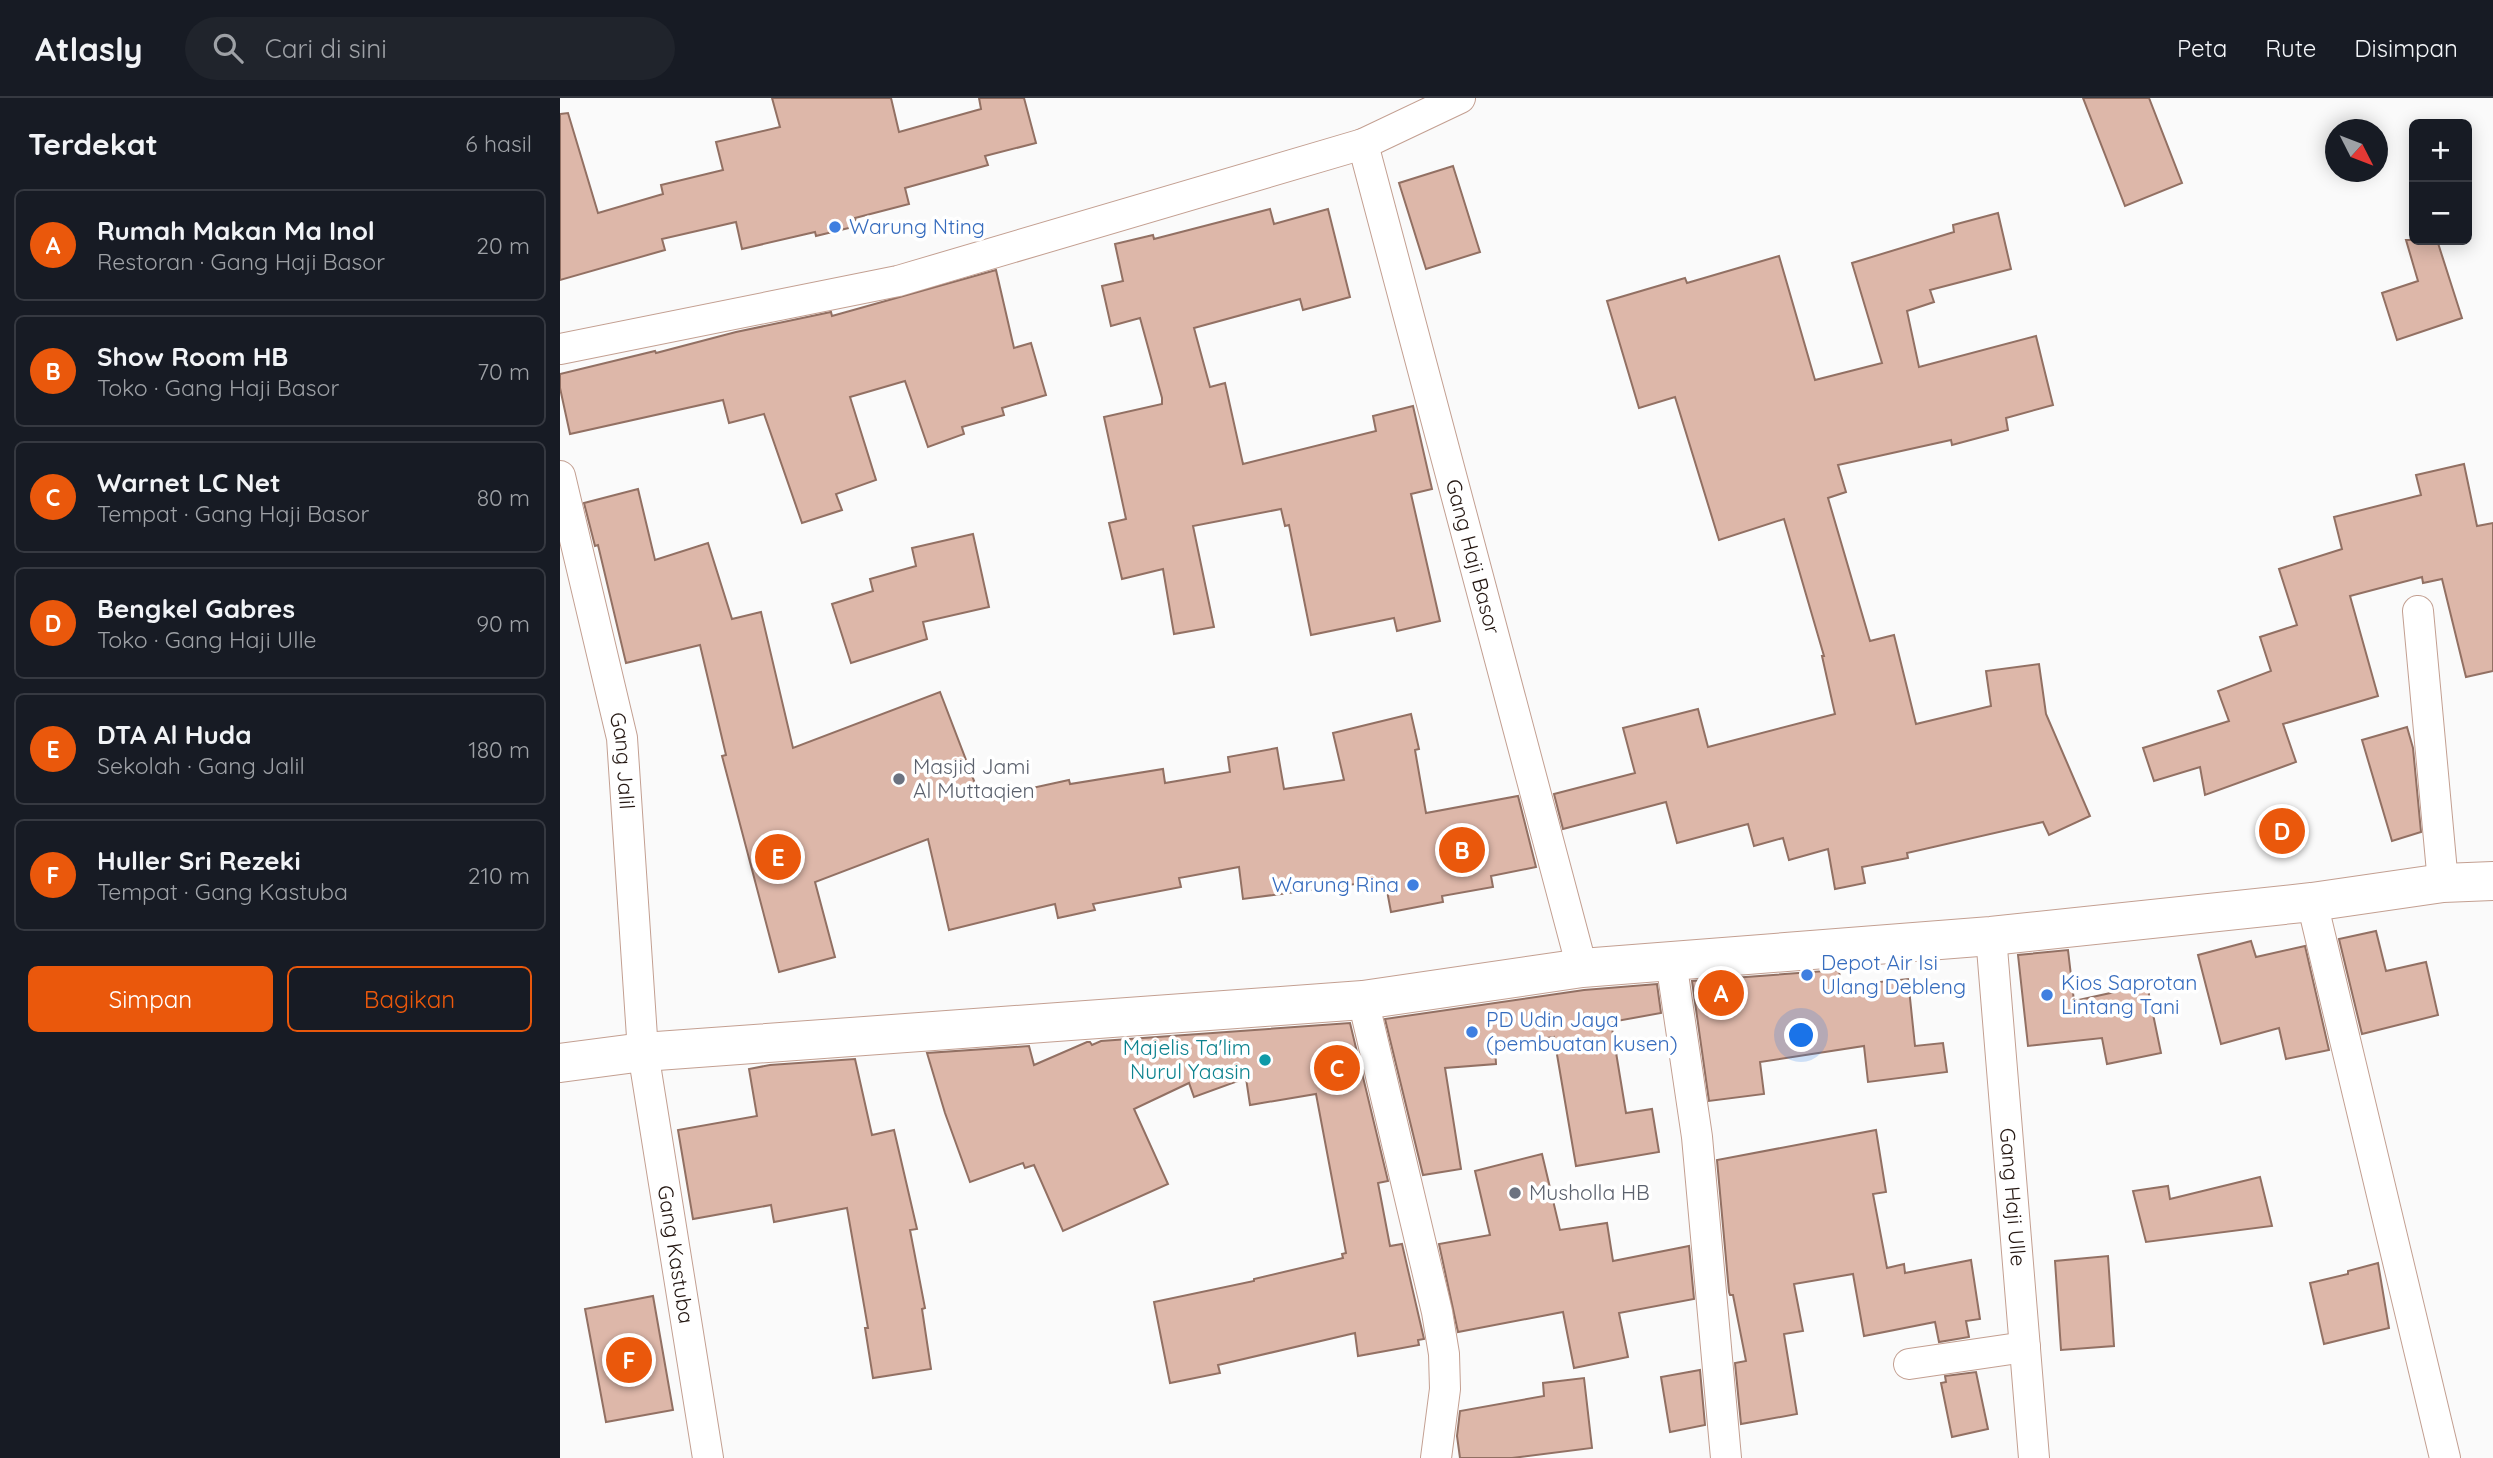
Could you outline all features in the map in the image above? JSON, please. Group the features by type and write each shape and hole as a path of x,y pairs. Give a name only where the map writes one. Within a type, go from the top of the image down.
{"street":[{"path":"560,349 898,281 1363,144 1460,98"},
{"name":"Gang Haji Basor","path":"1363,144 1582,968"},
{"name":"Gang Jalil","path":"560,476 622,738 643,1052"},
{"path":"2418,611 2443,883"},
{"path":"560,1063 643,1052 1363,1000 1582,968 1991,936 2312,902 2443,883 2493,881"},
{"path":"2312,902 2445,1458"},
{"name":"Gang Haji Ulle","path":"1991,936 2034,1458"},
{"path":"1671,961 1697,1137 1726,1458"},
{"path":"1363,1000 1437,1312 1444,1354 1445,1389 1436,1458"},
{"name":"Gang Kastuba","path":"643,1052 708,1458"},
{"path":"1909,1364 2025,1347"}],"building":[{"path":"772,98 891,98 899,132 981,109 979,98 1024,98 1036,143 985,156 988,165 905,188 909,204 855,218 857,226 816,236 815,232 742,249 736,222 662,239 665,250 560,280 560,114 568,113 598,213 663,194 661,185 723,170 716,142 780,127"},
{"path":"2083,98 2149,98 2182,183 2125,206"},
{"path":"1453,166 1480,252 1426,269 1399,183"},
{"path":"1270,209 1274,224 1328,209 1350,297 1303,310 1300,299 1194,328 1210,387 1225,383 1243,464 1376,431 1373,416 1413,406 1432,489 1411,494 1440,621 1397,631 1394,618 1311,635 1289,525 1285,526 1281,509 1193,526 1214,627 1174,634 1163,569 1122,579 1109,523 1126,519 1104,417 1162,404 1162,398 1140,318 1111,326 1102,286 1123,281 1115,244 1153,235 1154,239"},
{"path":"1998,213 2011,269 1930,290 1934,302 1907,311 1919,367 2036,336 2053,405 2006,418 2008,430 1952,445 1951,440 1838,465 1846,492 1828,498 1870,641 1894,635 1916,724 1991,706 1986,671 2039,664 2046,714 2090,816 2049,835 2043,822 1907,853 1908,858 1862,867 1865,883 1835,889 1828,849 1789,860 1783,838 1754,846 1748,824 1677,843 1666,802 1563,829 1554,794 1635,773 1623,728 1698,709 1708,747 1835,714 1824,656 1784,519 1719,540 1675,397 1639,408 1607,301 1685,278 1687,283 1779,256 1815,380 1882,363 1852,263 1954,232 1953,225"},
{"path":"2406,240 2409,240 2409,245 2439,245 2462,318 2397,340 2382,293 2418,281"},
{"path":"996,270 1014,348 1031,343 1046,395 1002,408 1004,415 962,427 964,434 928,447 905,381 850,397 876,480 836,494 842,510 802,523 764,414 729,423 723,400 570,434 560,388 560,374 736,332 831,312 832,316"},
{"path":"2464,464 2477,526 2493,523 2493,671 2466,677 2442,579 2423,583 2422,577 2350,596 2378,696 2283,724 2296,762 2205,795 2200,767 2154,781 2143,748 2229,721 2218,691 2271,671 2260,637 2297,625 2279,569 2342,549 2334,517 2421,495 2416,475"},
{"path":"638,489 655,560 708,543 732,619 761,612 793,748 940,692 981,799 1069,780 1070,784 1163,769 1165,783 1230,772 1228,757 1277,748 1284,789 1344,780 1333,733 1411,714 1419,749 1415,750 1426,813 1518,796 1536,867 1491,876 1493,887 1442,896 1443,902 1391,912 1385,880 1243,899 1239,867 1179,878 1181,887 1093,904 1095,910 1058,918 1055,904 949,930 928,839 815,882 835,957 779,972 722,756 726,755 700,645 626,663 598,545 595,546 584,503"},
{"path":"973,534 989,607 923,622 927,639 851,663 832,604 873,591 870,579 916,566 912,548"},
{"path":"2407,727 2413,748 2421,832 2392,841 2362,740"},
{"path":"2376,931 2386,971 2426,962 2438,1015 2362,1034 2339,939"},
{"path":"2251,941 2256,957 2305,946 2329,1050 2286,1059 2279,1028 2221,1044 2198,955"},
{"path":"2068,950 2074,1001 2147,985 2161,1053 2107,1064 2102,1038 2028,1046 2018,955"},
{"path":"1839,970 1841,986 1908,979 1915,1046 1943,1043 1947,1072 1868,1082 1864,1046 1760,1062 1764,1094 1709,1101 1692,981"},
{"path":"1657,984 1661,1013 1611,1022 1626,1113 1652,1109 1659,1152 1576,1166 1554,1037 1495,1046 1496,1064 1445,1068 1461,1169 1423,1175 1385,1019 1584,990"},
{"path":"1350,1023 1388,1181 1378,1183 1390,1246 1402,1244 1424,1339 1418,1340 1419,1345 1358,1356 1355,1333 1218,1365 1220,1373 1170,1383 1154,1302 1254,1281 1343,1258 1342,1254 1346,1253 1316,1094 1250,1105 1246,1078 1194,1097 1189,1083 1134,1109 1168,1184 1063,1231 1034,1165 1025,1168 1023,1163 970,1182 927,1053 1029,1046 1034,1065 1087,1042 1092,1045 1101,1041"},
{"path":"855,1059 872,1135 894,1130 917,1229 910,1230 925,1308 922,1309 931,1369 873,1378 865,1328 868,1328 847,1208 774,1222 771,1205 693,1219 678,1130 757,1116 749,1069"},
{"path":"1876,1130 1886,1192 1873,1194 1887,1268 1904,1264 1905,1273 1971,1260 1980,1319 1966,1321 1969,1337 1939,1342 1935,1322 1864,1336 1853,1274 1794,1284 1803,1331 1784,1334 1797,1414 1741,1424 1735,1363 1746,1361 1733,1295 1729,1292 1717,1160"},
{"path":"1542,1154 1560,1230 1607,1223 1613,1261 1689,1246 1694,1299 1619,1313 1628,1357 1574,1368 1563,1312 1458,1332 1439,1244 1490,1235 1475,1171"},
{"path":"2260,1177 2272,1226 2146,1242 2133,1191 2168,1186 2170,1199"},
{"path":"2108,1256 2114,1346 2061,1350 2055,1261"},
{"path":"2378,1263 2389,1328 2324,1344 2310,1283"},
{"path":"653,1296 673,1410 606,1422 585,1309"},
{"path":"1700,1370 1705,1425 1670,1432 1661,1377"},
{"path":"1976,1372 1988,1429 1952,1437 1941,1383 1946,1382 1945,1376"},
{"path":"1584,1378 1592,1448 1512,1458 1460,1458 1457,1436 1460,1411 1544,1396 1543,1383"}],"place":[{"name":"Warung Nting","path":"835,227"},
{"name":"Masjid Jami Al Muttaqien","path":"899,779"},
{"name":"Bengkel Gabres","path":"2282,831"},
{"name":"Show Room HB","path":"1462,850"},
{"name":"DTA Al Huda","path":"778,857"},
{"name":"Warung Rina","path":"1413,885"},
{"name":"Depot Air Isi Ulang Debleng","path":"1807,975"},
{"name":"Rumah Makan Ma Inol","path":"1721,993"},
{"name":"Kios Saprotan Lintang Tani","path":"2047,995"},
{"name":"PD Udin Jaya (pembuatan kusen)","path":"1472,1032"},
{"name":"Majelis Ta'lim Nurul Yaasin","path":"1265,1060"},
{"name":"Warnet LC Net","path":"1337,1068"},
{"name":"Musholla HB","path":"1515,1193"},
{"name":"Huller Sri Rezeki","path":"629,1360"}]}
